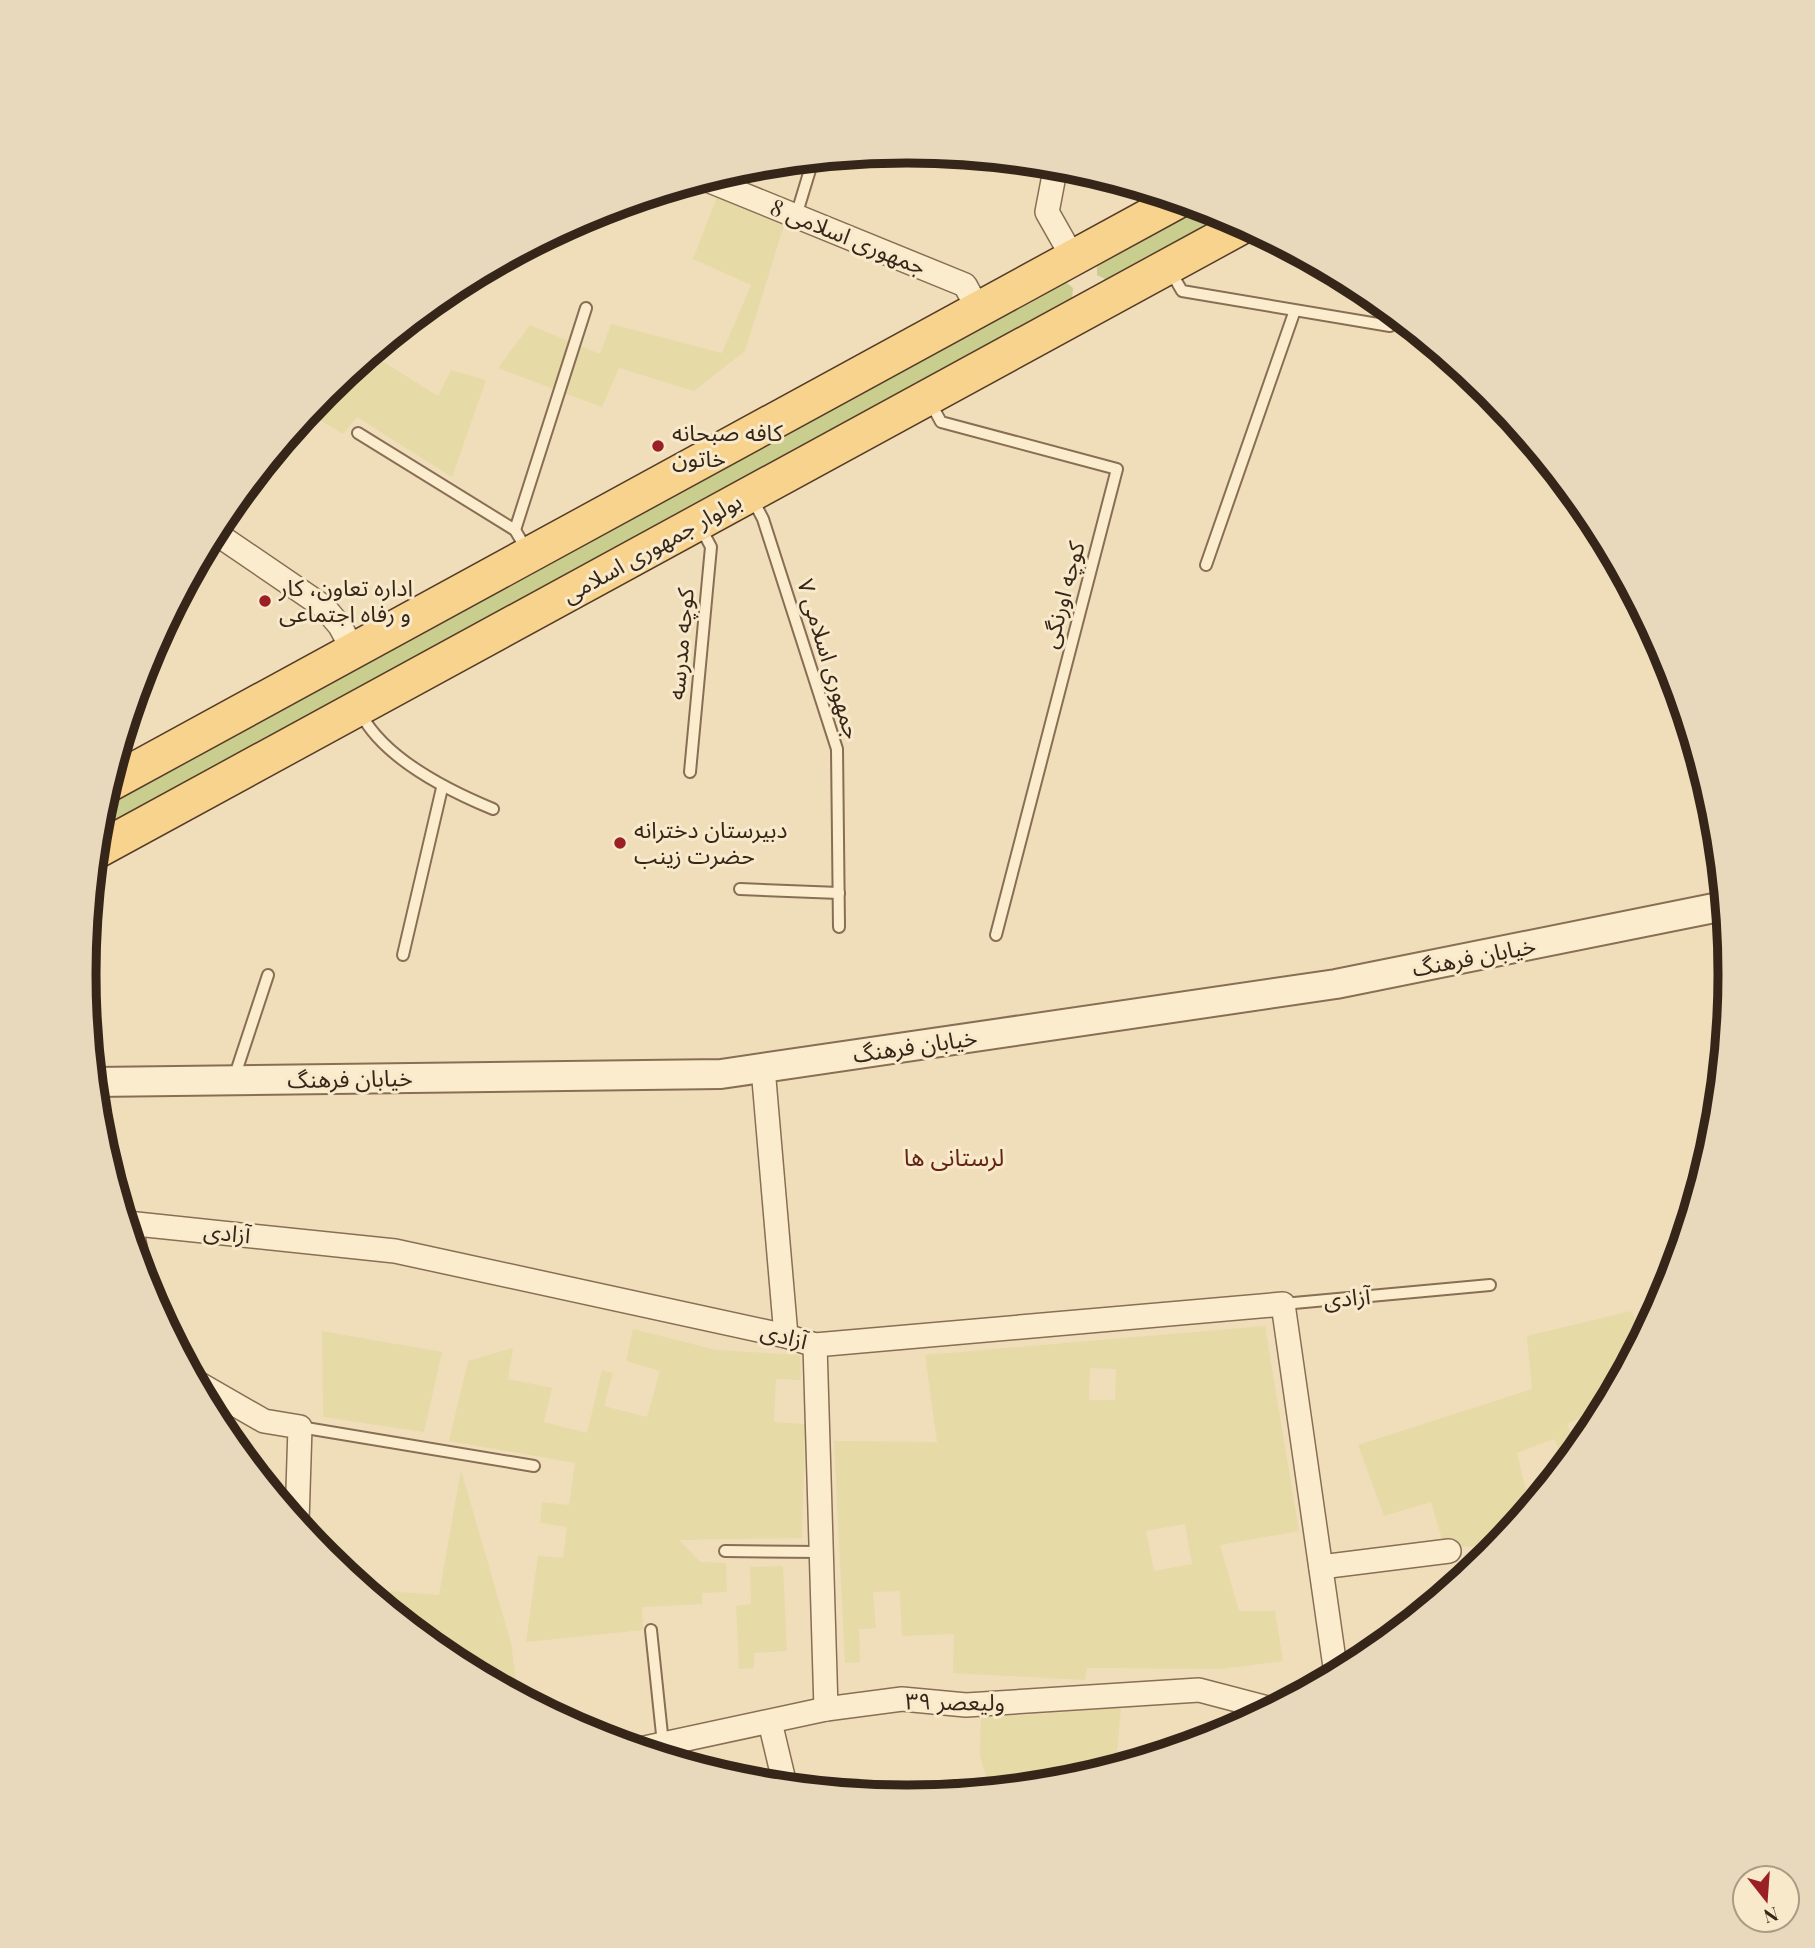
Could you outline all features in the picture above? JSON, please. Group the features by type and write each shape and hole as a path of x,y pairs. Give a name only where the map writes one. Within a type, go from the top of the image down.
{"main road":[{"path":"123,770 353,650 522,542 978,309 1168,206"},
{"name":"بولوار جمهوری اسلامی","path":"107,845 1232,231"},
{"path":"1073,258 1098,305"}],"street":[{"path":"1054,176 1047,212 1073,258"},
{"name":"جمهوری اسلامی 8","path":"720,185 965,285 978,309"},
{"path":"223,538 324,607 340,626 353,650"},
{"name":"خیابان فرهنگ","path":"103,1082 708,1074 1336,984 1716,908"},
{"path":"763,1068 786,1336"},
{"name":"آزادی","path":"136,1224 395,1251 786,1336 815,1345 1283,1304"},
{"path":"1283,1304 1335,1664"},
{"path":"815,1345 826,1709"},
{"path":"212,1391 264,1421 300,1427 297,1508"},
{"path":"1321,1567 1449,1551"},
{"name":"ولیعصر ۳۹","path":"657,1745 826,1709 902,1699 966,1705 1199,1689 1247,1710"},
{"path":"770,1722 782,1775"}],"lane":[{"path":"796,216 810,169"},
{"path":"1168,266 1182,291 1294,313 1390,326"},
{"path":"358,433 522,542 586,308"},
{"path":"1206,565 1294,313"},
{"name":"کوچه اورنگی","path":"928,397 941,422 1117,469 996,935"},
{"name":"جمهوری اسلامی ۷","path":"750,494 764,519 837,749 839,927"},
{"name":"کوچه مدرسه","path":"690,772 711,547 698,523"},
{"path":"358,708 371,733 442,788 493,809"},
{"path":"403,955 442,788"},
{"path":"740,890 839,893"},
{"path":"233,1080 268,975"},
{"name":"آزادی","path":"1283,1304 1490,1285"},
{"path":"300,1427 534,1466"},
{"path":"724,1551 821,1552"},
{"path":"651,1630 663,1744"}],"shaded area":[{"path":"717,197 785,222 745,351 694,391 619,368 602,407 498,368 530,325 600,354 611,324 722,353 751,285 693,259"},
{"path":"379,359 438,396 451,370 486,380 452,477 357,417 343,434 317,418"},
{"path":"1631,1311 1638,1327 1589,1414 1567,1424 1572,1438 1561,1454 1554,1439 1517,1453 1527,1496 1482,1547 1444,1546 1431,1502 1384,1516 1358,1445 1532,1389 1527,1336"},
{"path":"1265,1326 1299,1531 1220,1545 1239,1611 1275,1611 1283,1661 1221,1669 1087,1668 1085,1680 953,1673 954,1634 902,1636 900,1591 873,1592 876,1628 859,1629 860,1662 845,1663 834,1441 937,1442 925,1355","holes":["1090,1368 1116,1369 1115,1400 1089,1400","1185,1524 1192,1564 1154,1571 1146,1531"]},
{"path":"633,1329 716,1350 800,1355 801,1380 776,1379 774,1422 805,1424 802,1538 679,1540 700,1562 726,1563 727,1592 702,1593 702,1604 642,1607 643,1630 526,1642 538,1556 563,1558 567,1527 540,1523 542,1502 569,1505 575,1463 449,1441 468,1361 513,1348 508,1379 552,1388 544,1422 587,1433 602,1370 613,1373 604,1406 647,1417 660,1371 626,1361"},
{"path":"322,1331 442,1352 424,1432 323,1417"},
{"path":"461,1470 511,1643 517,1685 457,1649 381,1591 439,1595"},
{"path":"783,1566 787,1651 754,1653 754,1668 739,1669 736,1606 751,1604 750,1567"},
{"path":"1121,1708 1118,1758 1066,1770 988,1781 980,1756 981,1718"}],"green space":[{"path":"1188,214 1212,223 1107,280 1097,275 1097,267 1101,261"},
{"path":"1067,283 1073,288 1072,299 111,824 116,799 1059,284"}],"place":[{"name":"کافه صبحانه خاتون","path":"658,446"},
{"name":"اداره تعاون، کار و رفاه اجتماعی","path":"265,601"},
{"name":"دبیرستان دخترانه حضرت زینب","path":"620,843"}],"district":[{"name":"لرستانی ها","path":"954,1158"}]}
